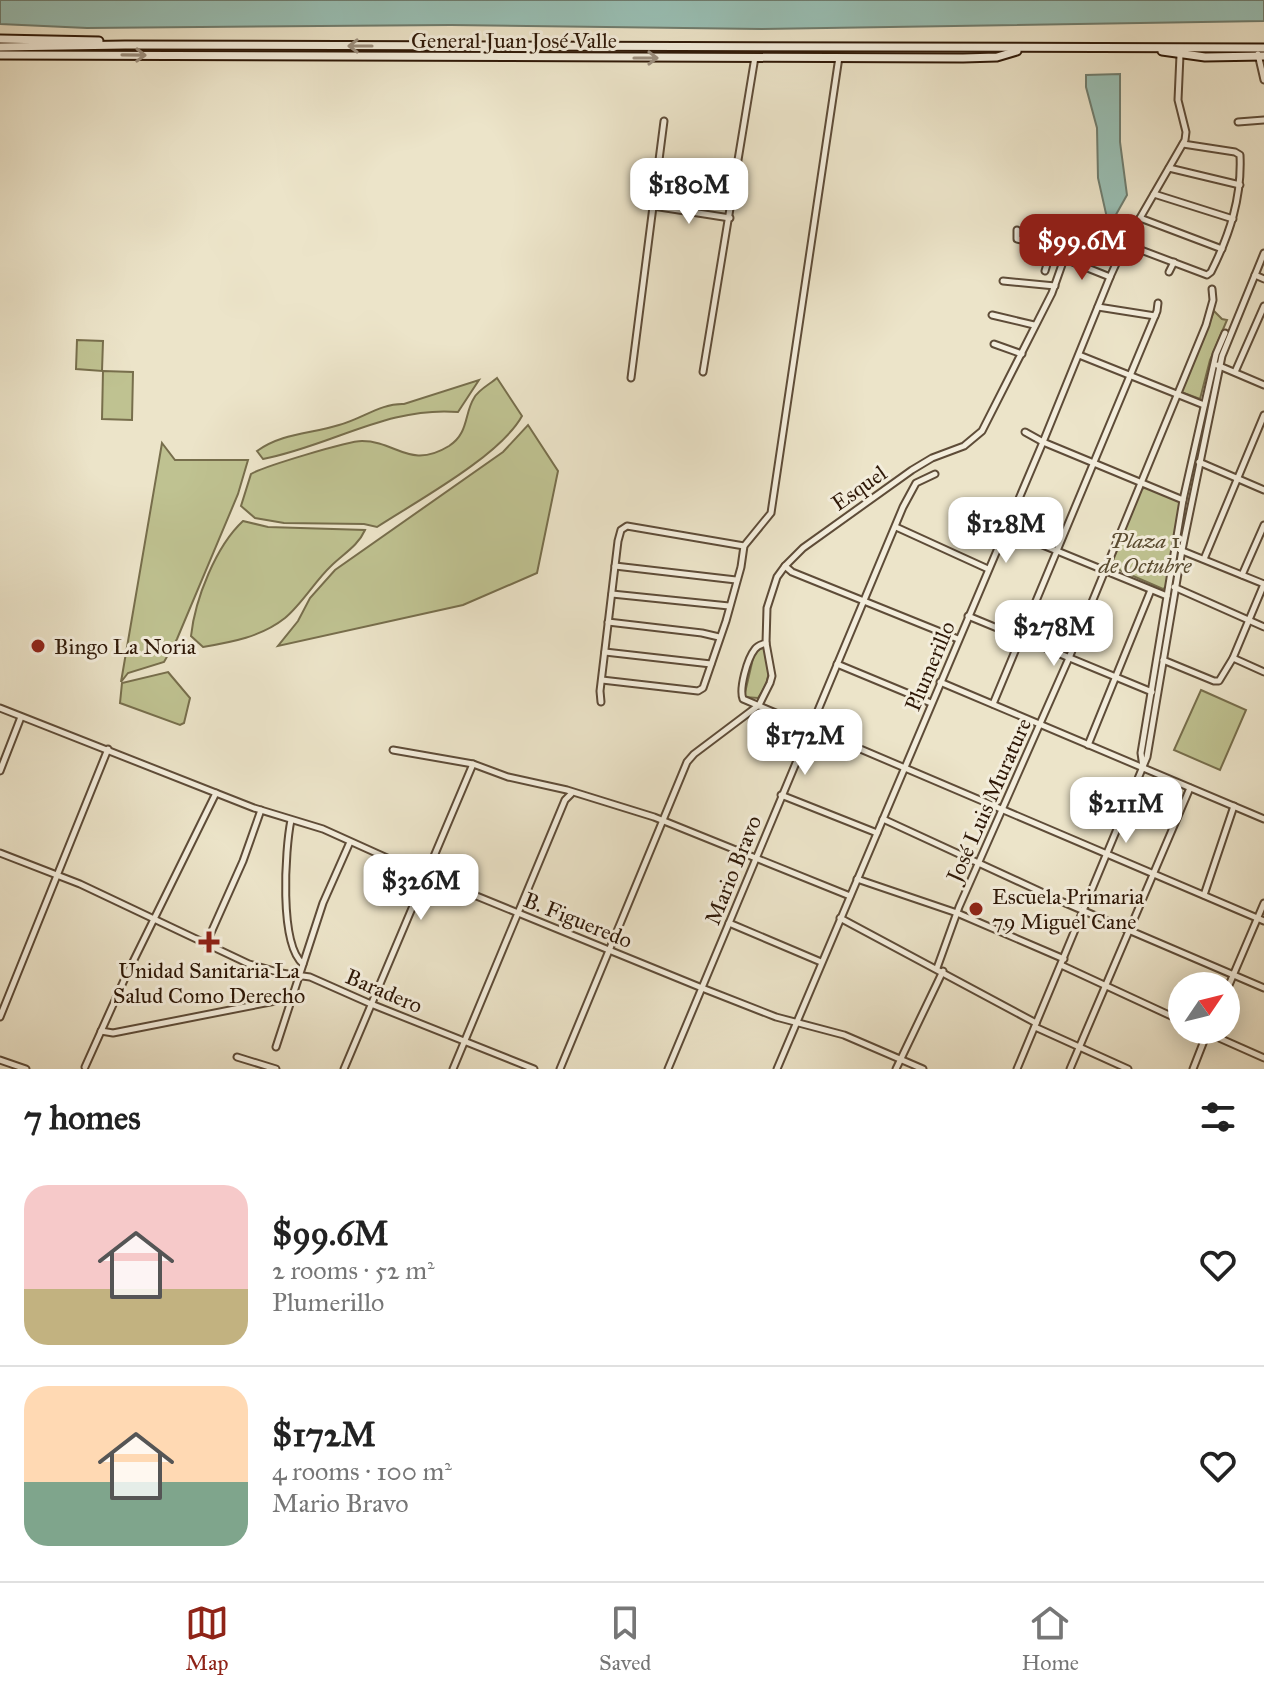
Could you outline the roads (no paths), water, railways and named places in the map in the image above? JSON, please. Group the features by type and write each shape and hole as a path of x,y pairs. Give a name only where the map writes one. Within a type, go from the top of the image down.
{"main road":[{"path":"0,39 89,40 125,45"},
{"name":"General Juan José Valle","path":"0,47 1152,48 1261,52"},
{"name":"General Juan José Valle","path":"1152,48 1180,55 1261,52"},
{"name":"General Juan José Valle","path":"0,55 997,57 1026,49"}],"street":[{"path":"1261,52 1264,80"},
{"path":"1125,244 1207,275 1222,249 1233,219 1240,185 1240,155 1183,144 1186,132 1178,100 1180,55"},
{"path":"703,372 755,57"},
{"path":"602,680 698,691 703,688 744,546 768,519 839,57"},
{"path":"1238,122 1264,120"},
{"path":"631,378 664,121"},
{"name":"Plumerillo","path":"777,1069 1110,277 1125,244 1183,144"},
{"path":"1169,168 1240,185"},
{"path":"658,169 735,181"},
{"path":"1154,194 1233,219"},
{"path":"653,206 730,218"},
{"path":"1140,218 1222,249"},
{"path":"1017,230 1017,239 1031,242 1070,242 1113,249"},
{"path":"1045,271 1054,241"},
{"name":"Esquel","path":"759,705 772,679 766,643 768,603 777,577 808,544 912,470 932,458 964,446 985,427 1055,286 1070,242"},
{"path":"1143,768 1141,759 1152,692 1204,405 1217,365 1264,253"},
{"path":"1065,259 1110,277"},
{"path":"1169,272 1174,262"},
{"path":"1255,275 1264,279"},
{"path":"1003,281 1055,286"},
{"name":"José Luis Murature","path":"896,1069 940,970 957,913 1069,658 1206,325 1213,300 1212,289"},
{"path":"993,704 1158,303"},
{"path":"1235,372 1264,306"},
{"path":"1098,307 1155,316"},
{"path":"992,315 1035,325"},
{"path":"1178,550 1183,500 1225,333"},
{"path":"994,344 1022,354"},
{"path":"1079,355 1204,405"},
{"path":"1217,365 1264,385"},
{"path":"1204,559 1264,415"},
{"path":"1025,432 1183,500"},
{"path":"1195,461 1264,490"},
{"name":"Mario Bravo","path":"668,1069 896,527 916,483 935,474"},
{"path":"1242,575 1264,525"},
{"path":"601,702 619,534 627,526 744,546"},
{"path":"896,527 988,569"},
{"path":"1006,530 1167,596"},
{"path":"1160,660 1217,681 1221,679 1264,584 1178,550"},
{"path":"615,566 736,580"},
{"path":"785,566 792,572 958,639"},
{"path":"1017,1069 1147,757 1167,596 1172,587"},
{"path":"1172,587 1264,627"},
{"path":"1088,745 1151,589"},
{"path":"612,594 729,606"},
{"path":"968,616 1152,692"},
{"path":"608,622 719,637"},
{"path":"766,643 754,650 741,693 743,699 1261,920"},
{"path":"605,652 711,664"},
{"path":"1233,658 1264,672"},
{"path":"837,664 931,703"},
{"path":"940,682 1264,819"},
{"path":"560,1069 687,762 759,705"},
{"name":"B. Figueredo","path":"0,708 261,810 323,829 425,875 702,988 797,1023 844,1035 923,1069"},
{"path":"0,771 21,717"},
{"path":"0,1017 3,1003 108,749"},
{"path":"393,750 473,764 508,777 663,820 850,896"},
{"path":"344,1069 473,764"},
{"path":"1070,1069 1190,788"},
{"path":"85,1067 216,793"},
{"path":"453,1069 565,800 571,794"},
{"path":"781,795 877,833"},
{"path":"1204,895 1234,806"},
{"path":"206,944 243,861 261,810"},
{"path":"883,819 1084,911 1229,972"},
{"path":"291,820 285,862 287,909 294,953 303,964"},
{"path":"276,1047 323,903 350,842"},
{"name":"Baradero","path":"0,853 57,875 249,964 310,977 534,1069"},
{"path":"857,879 957,913 1168,1015"},
{"path":"1235,972 1261,920 1264,903"},
{"path":"840,918 940,970 1035,1025 1128,1069"},
{"path":"729,923 821,962"},
{"path":"1240,977 1264,988"},
{"path":"101,1031 113,1033 291,998"},
{"path":"1193,1069 1202,1044"},
{"path":"1234,1044 1264,1058"},
{"path":"237,1057 276,1069"},
{"path":"0,1060 26,1069"}],"water":[{"path":"0,0 1264,0 1264,21 762,29 451,25 87,28 0,24"},
{"path":"1120,74 1120,142 1127,195 1109,227 1098,178 1097,128 1086,87 1086,75"}],"place":[{"name":"Bingo La Noria","path":"38,646"},
{"name":"Escuela Primaria 79 Miguel Cane","path":"976,909"},
{"name":"Unidad Sanitaria La Salud Como Derecho","path":"209,942"}],"park label":[{"name":"Plaza 1 de Octubre","path":"1145,552"}]}
